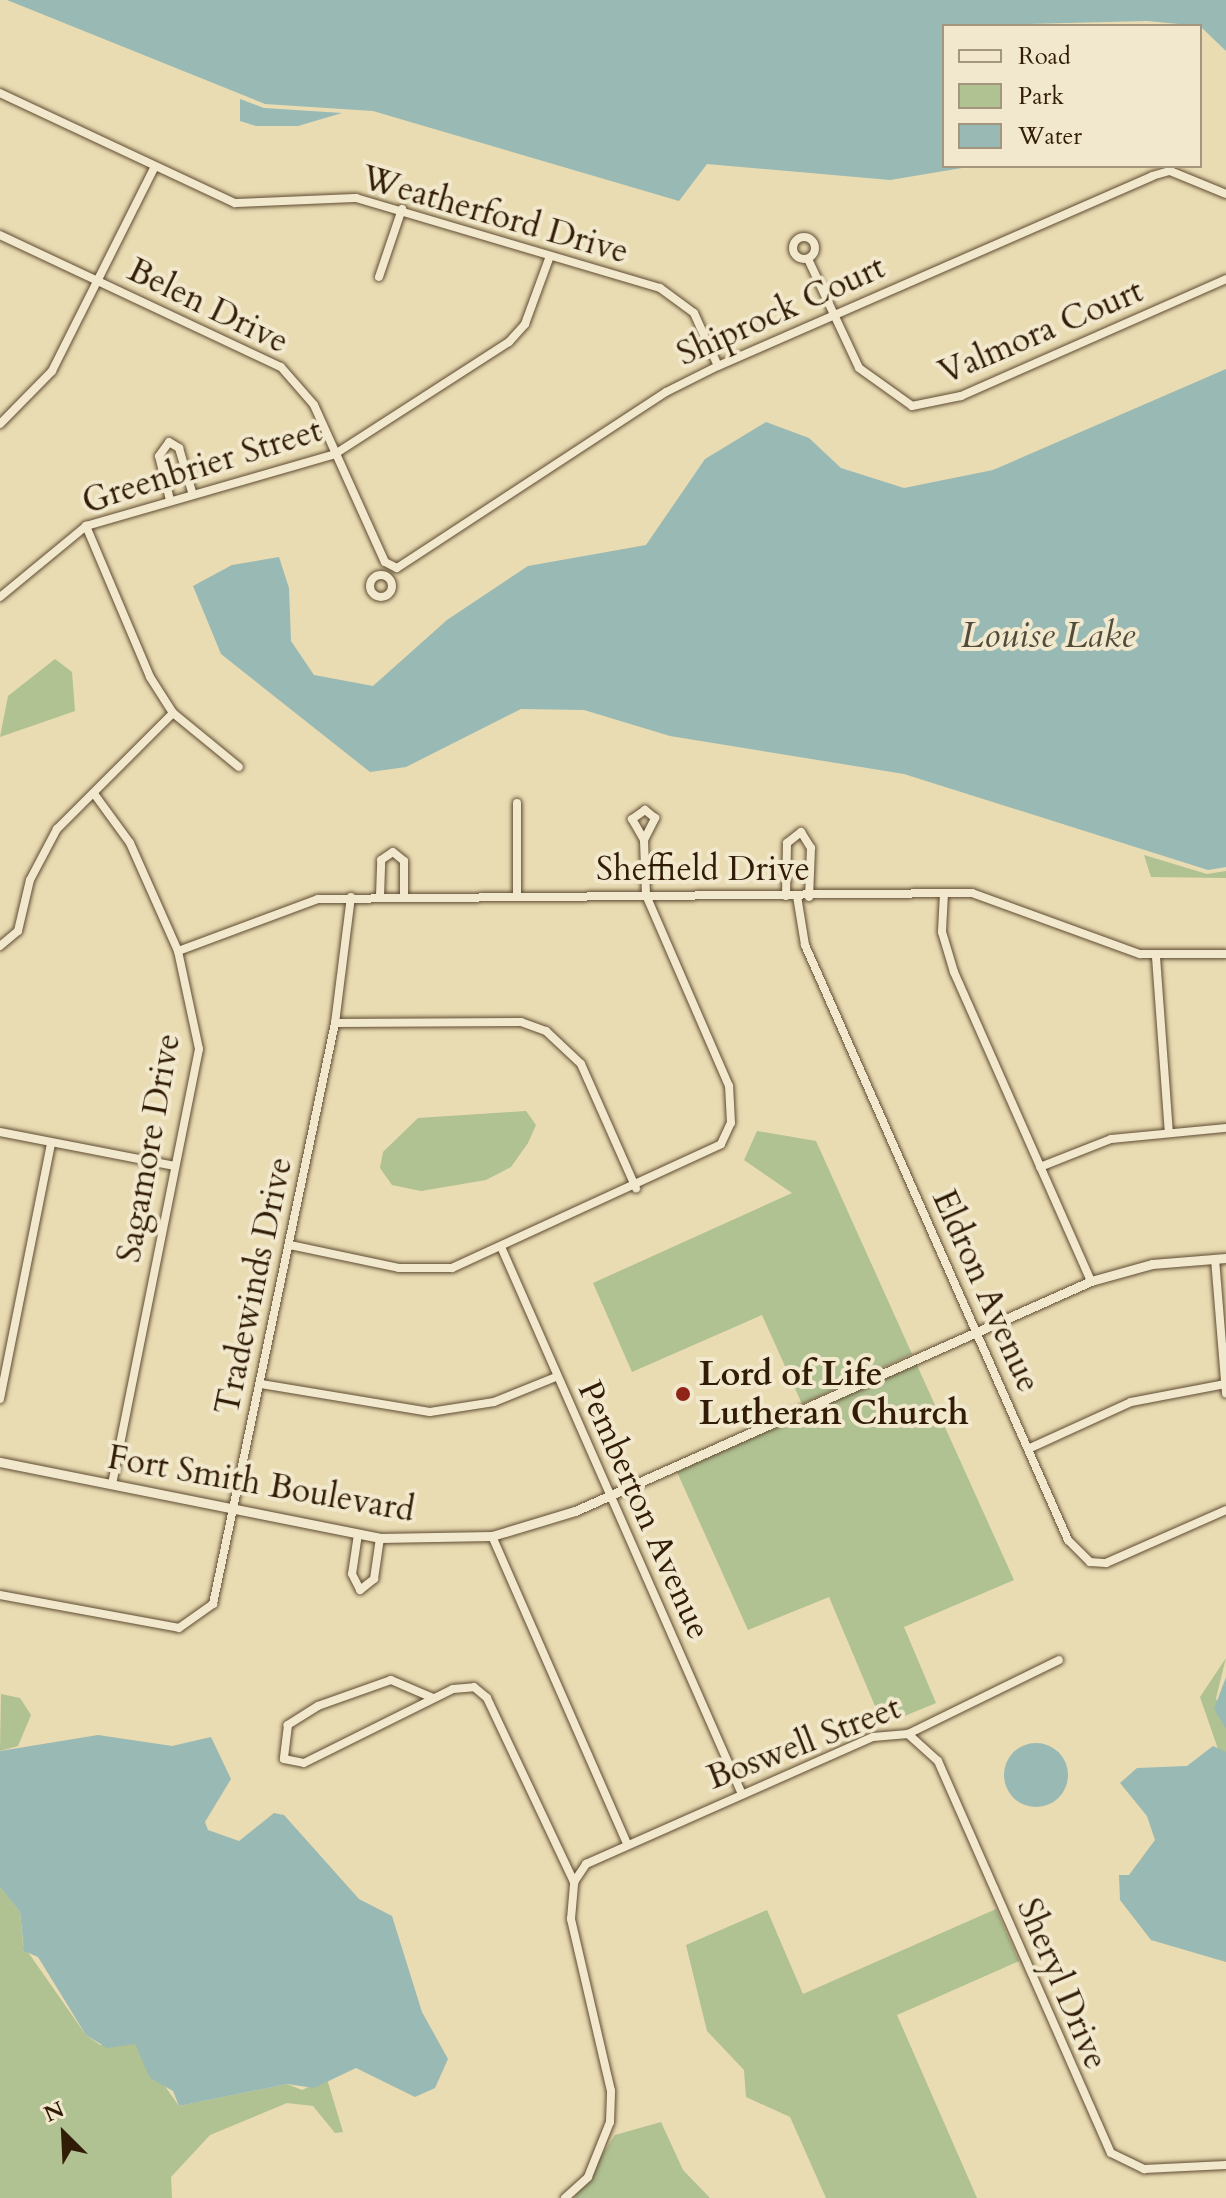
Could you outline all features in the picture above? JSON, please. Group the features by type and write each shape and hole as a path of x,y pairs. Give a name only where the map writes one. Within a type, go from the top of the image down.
{"street":[{"name":"Weatherford Drive","path":"0,93 154,168 235,203 356,198 402,209 550,256 680,301 694,313 718,366"},
{"path":"0,424 52,371 154,168"},
{"name":"Shiprock Court","path":"387,564 416,559 666,392 833,315 1170,168 1226,194"},
{"path":"379,277 402,209"},
{"name":"Belen Drive","path":"0,235 281,367 314,405 387,564"},
{"name":"Greenbrier Street","path":"0,597 86,526 192,492 335,454 509,342 525,324 550,256"},
{"name":"Valmora Court","path":"808,259 833,315 872,383 912,406 936,405 1226,279"},
{"path":"170,500 159,456 169,442 179,448 192,492"},
{"path":"86,526 150,677 173,713 239,767"},
{"path":"386,576 387,564"},
{"path":"0,946 18,931 30,880 57,829 95,795 173,713"},
{"name":"Sagamore Drive","path":"95,795 130,843 178,951 199,1049 112,1484"},
{"path":"517,803 517,896"},
{"path":"786,896 787,843 801,832 811,848 809,897"},
{"path":"290,1245 426,1271 502,1249 636,1188 721,1144 733,1106 646,895 644,840"},
{"path":"380,896 381,860 393,852 404,861 404,895"},
{"path":"944,893 942,932 954,972 1091,1281"},
{"name":"Sheffield Drive","path":"178,951 292,903 351,897 809,897 944,893 1000,899 1156,957 1226,954"},
{"name":"Eldron Avenue","path":"797,896 805,945 1068,1540 1090,1562 1125,1557 1226,1510"},
{"name":"Tradewinds Drive","path":"0,1595 157,1625 196,1622 222,1578 335,1023 351,897"},
{"path":"1156,957 1169,1132"},
{"path":"335,1023 521,1022 546,1031 581,1064 636,1188"},
{"path":"1040,1167 1096,1143 1169,1132 1226,1128"},
{"path":"0,1132 175,1166"},
{"path":"0,1399 51,1143"},
{"name":"Pemberton Avenue","path":"502,1249 741,1792"},
{"name":"Fort Smith Boulevard","path":"0,1462 380,1538 492,1536 611,1496 1091,1281 1226,1258"},
{"path":"1215,1259 1226,1394"},
{"path":"261,1384 430,1412 494,1402 556,1377"},
{"path":"1028,1449 1131,1402 1225,1384"},
{"path":"358,1534 352,1574 360,1590 374,1579 380,1538"},
{"path":"492,1536 626,1841"},
{"name":"Boswell Street","path":"574,1882 594,1857 626,1841 873,1737 908,1734 1059,1660"},
{"path":"433,1698 391,1680 318,1706 288,1725 284,1759 304,1763 433,1698 468,1685 487,1698 574,1882 571,1919 611,2091 605,2144 588,2177 565,2198"},
{"name":"Sheryl Drive","path":"908,1734 938,1761 1111,2153 1144,2169 1226,2165"}],"green space":[{"path":"55,659 72,672 75,711 0,737 8,696"},
{"path":"1144,855 1207,874 1226,871 1226,878 1151,877"},
{"path":"526,1111 536,1125 528,1143 511,1167 486,1180 421,1191 392,1185 380,1168 383,1152 418,1118"},
{"path":"757,1131 816,1141 912,1354 802,1404 762,1315 632,1372 593,1283 792,1193 744,1160"},
{"path":"916,1363 1014,1580 904,1627 936,1703 883,1725 829,1597 748,1630 677,1472"},
{"path":"1226,1658 1216,1698 1226,1729 1226,1752 1219,1752 1200,1697"},
{"path":"1,1694 20,1698 31,1715 18,1746 0,1751"},
{"path":"0,1887 20,1912 23,1945 86,2035 100,2045 135,2044 179,2106 287,2084 302,2090 327,2079 343,2132 335,2133 313,2106 287,2103 210,2135 171,2177 172,2198 0,2198"},
{"path":"996,1909 1019,1961 897,2015 977,2198 826,2198 790,2117 746,2097 744,2070 707,2031 686,1945 767,1910 803,1994"},
{"path":"661,2122 683,2170 710,2198 574,2198 615,2135"}],"water":[{"path":"7,0 1226,0 1226,51 1202,28 1202,24 1147,21 942,24 942,168 962,168 890,180 707,164 679,201 373,111 265,104"},
{"path":"240,99 264,108 342,113 298,126 256,126 240,121"},
{"name":"Louise Lake","path":"1226,369 1226,867 1208,870 904,774 670,736 584,710 521,709 406,767 370,772 221,654 193,586 232,565 279,557 289,588 291,641 314,675 373,686 447,620 528,566 646,545 705,459 766,422 809,438 841,468 904,488 993,470"},
{"path":"1226,1677 1226,1729 1214,1709"},
{"path":"98,1735 172,1746 211,1737 231,1779 205,1822 208,1830 239,1841 274,1813 284,1815 359,1899 392,1916 422,2012 448,2059 435,2088 415,2097 356,2068 314,2088 287,2084 179,2106 173,2091 150,2078 135,2044 107,2048 86,2035 38,1957 24,1951 20,1912 0,1887 0,1751"},
{"path":"1030,1743 1042,1743 1059,1752 1066,1763 1066,1787 1059,1798 1042,1807 1030,1807 1018,1802 1009,1793 1004,1781 1004,1769 1009,1757 1018,1748"},
{"path":"1213,1746 1226,1752 1226,1962 1151,1940 1120,1900 1119,1875 1129,1875 1155,1840 1147,1816 1120,1783 1137,1768 1187,1766"}],"place":[{"name":"Lord of Life Lutheran Church","path":"683,1394"}]}
